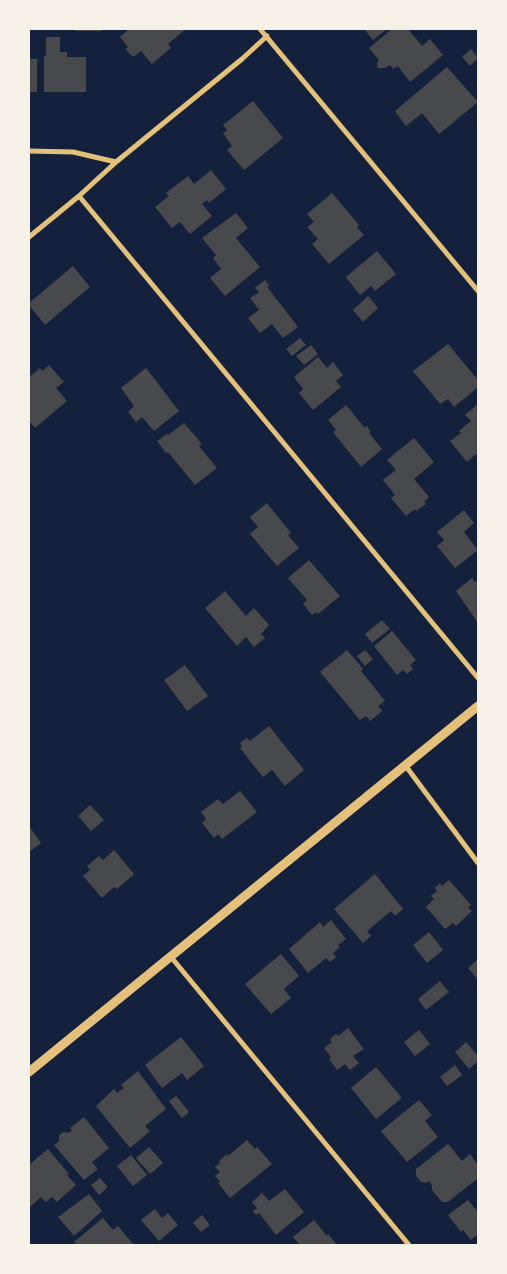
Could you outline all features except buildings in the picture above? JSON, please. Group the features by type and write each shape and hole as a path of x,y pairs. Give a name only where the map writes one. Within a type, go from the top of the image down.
{"street":[{"path":"260,29 478,291"},
{"path":"29,237 267,36"},
{"path":"29,151 72,152 116,162"},
{"path":"79,196 478,678"},
{"path":"29,1072 478,706"},
{"path":"405,765 478,863"},
{"path":"171,957 409,1245"}]}
